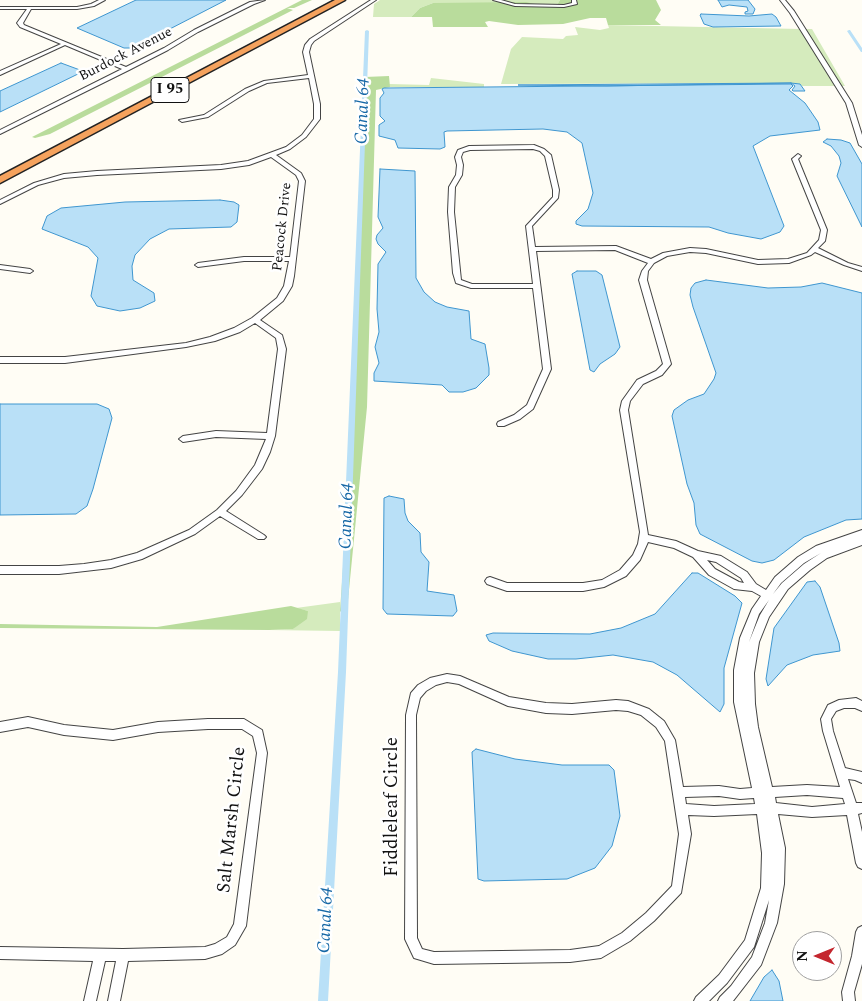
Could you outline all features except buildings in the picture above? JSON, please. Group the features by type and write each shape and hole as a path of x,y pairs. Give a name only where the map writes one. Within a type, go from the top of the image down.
{"highway":[{"name":"I 95","path":"0,169 324,0"},
{"name":"I 95","path":"0,180 341,0"}],"street":[{"path":"0,8 86,7 102,0"},
{"name":"Burdock Avenue","path":"0,132 166,49 196,31 252,3 263,0"},
{"path":"0,202 36,184 64,176 97,172 221,167 249,162 273,155 288,148 312,128 316,119 318,104 306,52 308,45 312,40 374,0"},
{"path":"495,0 515,6 571,5 575,4 574,0"},
{"path":"782,0 792,12 849,103 862,145"},
{"path":"30,8 20,23 22,26 127,68"},
{"path":"0,73 64,44"},
{"path":"182,120 206,116 247,90 266,82 312,76"},
{"path":"501,424 517,417 530,407 547,369 529,226 556,197 556,190 548,155 542,150 534,147 469,148 460,151 458,175 452,187 451,212 458,281 471,286 536,286"},
{"name":"Peacock Drive","path":"0,360 65,360 186,345 212,339 237,330 256,320 280,299 288,286 302,181 299,174 273,155"},
{"path":"490,580 507,587 583,587 604,582 623,573 637,557 644,537 642,514 624,410 626,401 640,382 659,373 667,364 643,280 645,271 652,262 665,254 690,250 706,251 748,261 776,262 801,258 814,250 822,241 824,230 796,164 795,159 798,156"},
{"path":"532,249 616,248 652,262"},
{"path":"814,250 862,269"},
{"path":"198,265 244,259 293,259"},
{"path":"0,267 30,271"},
{"path":"0,570 60,570 111,564 162,547 192,532 220,512 259,467 271,436 282,349 281,342 271,330 256,320"},
{"path":"183,439 216,434 271,436"},
{"path":"220,512 261,537"},
{"path":"724,1001 757,961 771,923 778,884 779,848 767,808 753,727 749,672 754,642 778,580 800,560 819,549 862,533"},
{"path":"644,537 718,559 744,575 752,587 771,598"},
{"path":"771,598 806,567 824,555 862,541"},
{"path":"696,554 712,572 737,586 752,587"},
{"path":"723,578 732,567"},
{"name":"Fiddleleaf Circle","path":"446,678 460,680 508,701 546,708 572,709 616,705 628,706 645,712 660,724 670,740 679,792 685,834 677,889 632,932 601,952 570,956 434,958 418,954 411,939 411,715 415,696 422,688 434,681 446,678"},
{"path":"862,706 856,703 843,703 832,708 826,719 841,774 848,793 857,808 862,863"},
{"name":"Salt Marsh Circle","path":"0,727 28,722 64,730 113,735 158,727 244,724 258,732 262,753 240,926 231,941 218,950 205,952 123,955 0,953"},
{"path":"841,774 857,775 862,778"},
{"path":"679,792 719,791 740,794 764,794 808,790 848,793"},
{"path":"700,1001 723,979 750,943 767,888 767,808"},
{"path":"682,809 714,812 767,808 812,812 857,808"},
{"path":"849,1001 848,992 858,956 862,932"},
{"path":"90,1001 100,955"},
{"path":"114,1001 123,955"}],"green space":[{"path":"302,0 312,0 294,8 287,8 293,10 50,134 32,137"},
{"path":"380,0 560,0 557,5 547,7 484,3 433,3 420,8 411,17 373,17 374,4"},
{"path":"560,0 656,0 661,10 655,20 661,25 608,25 606,18 590,18 563,24 518,25 489,21 485,22 488,27 433,27 432,17 411,17 420,8 433,3 526,2 547,7 557,5"},
{"path":"608,25 801,29 836,86 802,86 791,83 501,84 511,49 522,37 563,39 566,36 578,35 575,27 600,30 609,28"},
{"path":"805,29 812,29 845,86 841,86"},
{"path":"389,76 390,87 376,90 367,407 347,610 342,613 340,611 354,408 365,77"},
{"path":"431,78 484,84 484,87 390,87 389,84 429,85"},
{"path":"340,602 340,631 269,630 293,629 308,611 296,608"},
{"path":"291,606 308,611 307,619 293,629 0,628 0,624 157,627"}],"water":[{"path":"136,0 226,0 133,48 124,48 77,28"},
{"path":"718,0 748,0 755,9 753,14 745,14 748,11 747,7 729,5 722,7"},
{"path":"701,14 749,16 772,14 781,26 713,27 704,24"},
{"path":"61,63 80,70 80,73 0,112 0,91"},
{"path":"791,83 800,84 805,91 793,91 795,86"},
{"path":"791,83 607,86 518,85"},
{"path":"791,84 793,86 789,90 805,103 818,122 820,130 770,136 753,146 784,226 780,232 761,239 728,233 709,227 582,226 576,224 576,221 588,209 593,193 582,143 567,132 543,129 447,131 444,132 445,147 440,149 398,148 395,140 379,136 379,125 385,121 380,116 380,98 384,93 382,89 384,88"},
{"path":"827,139 850,143 862,164 862,227 837,176 841,163 839,156 831,146 823,142"},
{"path":"380,169 415,171 416,278 424,292 435,302 447,307 469,311 471,339 485,344 489,368 489,375 476,388 463,392 449,392 442,385 374,381 374,373 379,363 375,347 379,332 377,309 378,264 386,252 376,239 383,228 378,217"},
{"path":"220,200 234,202 239,205 237,222 231,227 169,229 150,239 135,255 132,266 133,280 154,293 155,301 140,308 120,311 97,306 91,296 98,258 88,247 42,229 47,216 61,208 125,202"},
{"path":"577,271 596,271 602,275 620,347 615,354 600,364 594,372 590,370 572,274"},
{"path":"706,280 768,288 801,287 822,283 862,293 862,519 846,520 804,537 774,560 762,563 752,561 700,534 696,525 694,503 687,484 672,416 674,410 688,400 704,394 716,373 690,295 691,288 695,283"},
{"path":"0,404 97,404 109,409 112,418 87,506 76,514 0,515"},
{"path":"389,496 404,499 405,513 408,521 420,533 421,552 429,562 427,591 454,595 457,611 453,616 387,614 383,609 384,498"},
{"path":"692,573 698,573 735,596 742,603 724,668 724,704 720,712 677,675 653,662 613,655 576,659 548,659 512,651 489,641 486,635 493,633 590,634 621,628 655,614"},
{"path":"815,581 820,587 840,651 813,655 787,665 768,686 766,679 774,628 807,582"},
{"path":"476,749 515,759 562,765 609,765 614,770 620,816 612,846 595,868 567,879 484,881 478,879 472,752"},
{"path":"772,970 779,981 783,1001 750,1001 764,977"}],"waterway":[{"name":"Canal 64","path":"323,1001 342,672 367,31"},
{"path":"849,31 862,51"}]}
